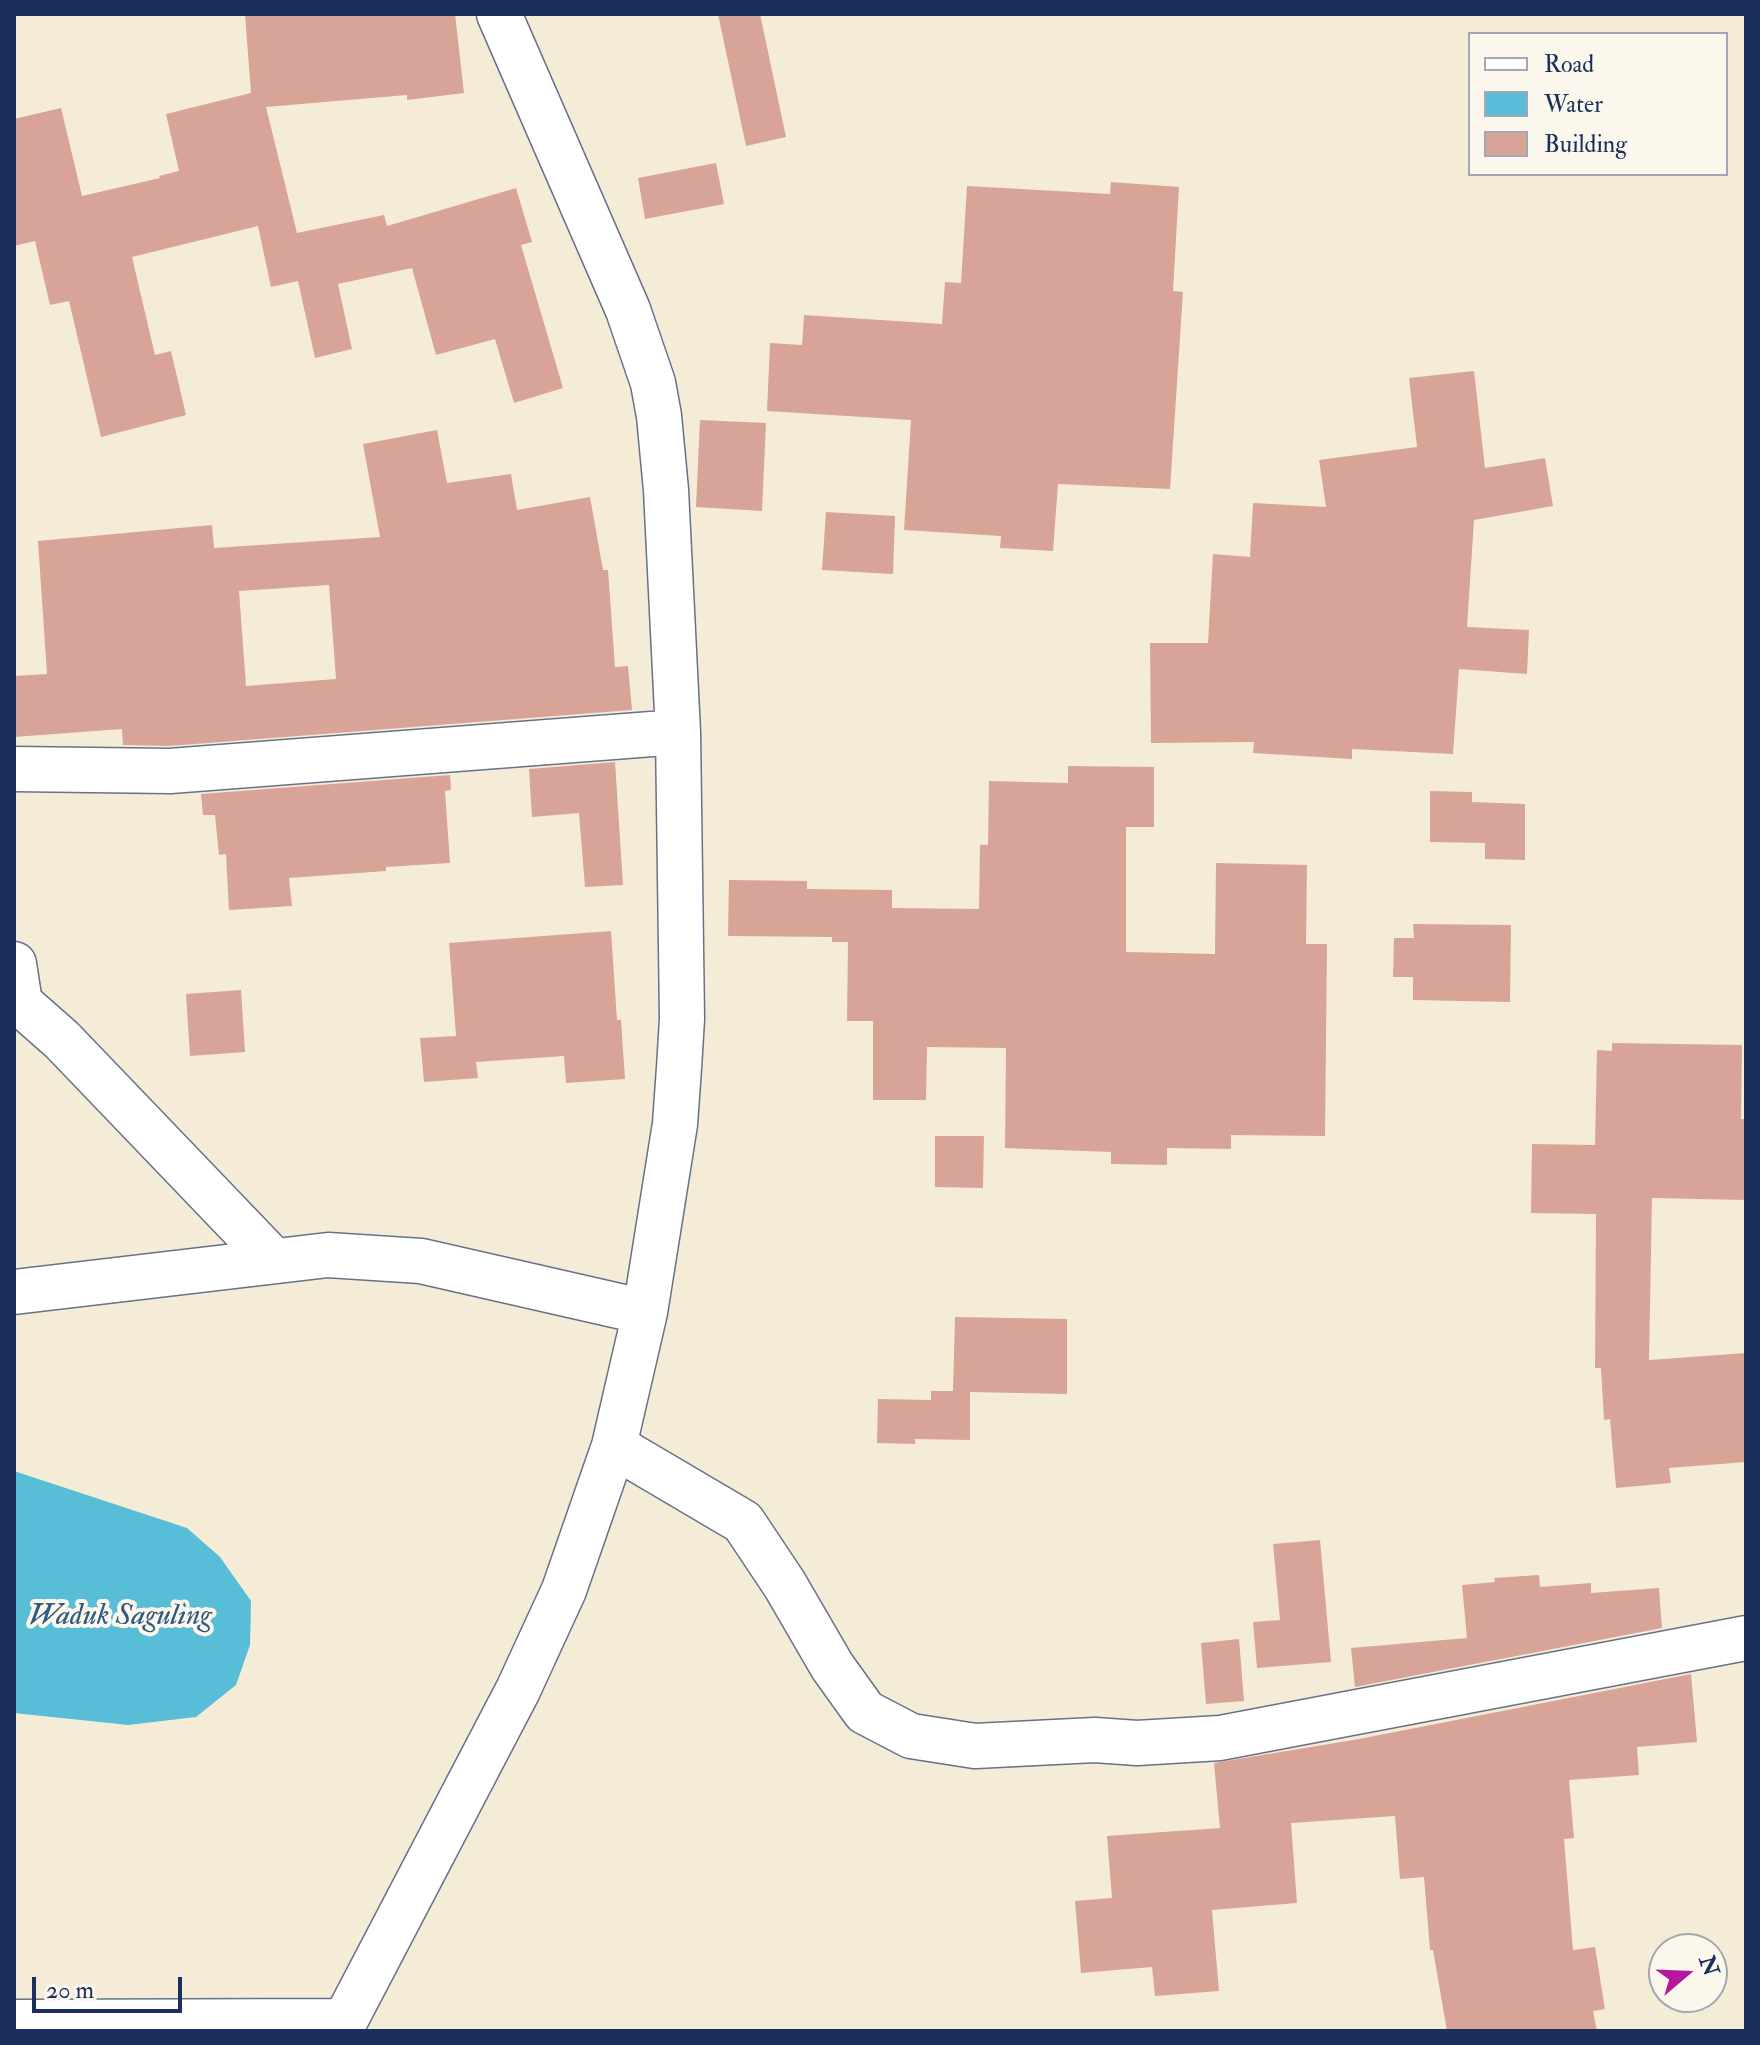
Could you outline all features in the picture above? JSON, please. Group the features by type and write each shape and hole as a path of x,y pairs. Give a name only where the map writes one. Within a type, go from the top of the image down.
{"street":[{"path":"14,2022 344,2026 518,1690 564,1590 614,1446 645,1312 675,1124 682,1019 678,732 666,490 653,383 628,310 499,14"},
{"path":"14,769 170,771 678,732"},
{"path":"16,990 273,1260"},
{"path":"14,1292 328,1255 421,1261 645,1312"},
{"path":"614,1446 743,1522 785,1585 832,1666 865,1712 911,1736 975,1746 1220,1738 1746,1638"}],"water":[{"name":"Waduk Saguling","path":"14,1471 187,1528 220,1557 251,1601 250,1645 236,1685 196,1717 128,1725 14,1713"}],"building":[{"path":"245,14 455,14 464,93 407,100 407,95 266,107 297,233 384,215 387,226 516,188 532,242 521,245 563,388 514,403 495,339 436,355 412,268 338,284 352,349 315,358 298,281 271,287 258,226 132,257 155,355 171,351 186,415 101,437 69,301 50,305 35,241 14,246 14,119 61,108 82,196 179,171 166,114 251,93"},
{"path":"718,14 760,14 786,137 746,146"},
{"path":"716,163 724,204 645,219 638,178"},
{"path":"1111,182 1179,187 1173,291 1183,292 1170,489 1058,484 1053,551 1000,548 1001,536 904,530 911,420 767,411 770,343 802,345 804,315 942,324 945,282 961,283 967,186 1110,194"},
{"path":"1474,371 1485,468 1545,458 1553,506 1474,520 1467,627 1529,630 1527,674 1459,669 1453,754 1352,749 1352,759 1253,753 1254,742 1151,743 1150,643 1208,643 1213,554 1250,557 1253,503 1326,507 1319,460 1417,447 1409,378"},
{"path":"700,420 766,423 762,511 696,507"},
{"path":"437,430 447,483 511,474 517,510 590,497 603,570 608,570 615,667 628,666 632,710 169,746 123,745 122,729 14,737 14,676 47,674 38,541 212,525 214,548 380,537 363,444","holes":["329,585 336,679 246,686 239,591"]},
{"path":"826,512 895,516 893,574 822,570"},
{"path":"615,762 623,885 585,887 579,813 532,817 529,769"},
{"path":"1068,766 1154,767 1154,827 1126,827 1126,952 1215,954 1216,863 1307,865 1306,944 1327,944 1325,1136 1231,1135 1231,1149 1167,1148 1167,1165 1111,1164 1111,1152 1005,1148 1006,1048 927,1047 926,1100 873,1100 873,1021 847,1021 848,942 832,942 832,937 728,936 729,880 807,881 807,889 892,890 892,908 979,909 980,845 988,845 989,781 1068,783"},
{"path":"450,775 451,790 445,791 450,863 289,878 292,906 229,910 226,854 219,855 215,815 203,815 201,794"},
{"path":"1430,791 1472,792 1472,802 1525,804 1525,860 1485,859 1485,843 1430,842"},
{"path":"1413,924 1511,925 1510,1002 1413,1000 1413,977 1393,977 1394,938 1414,938"},
{"path":"611,931 617,1020 621,1020 625,1079 566,1083 564,1056 476,1062 478,1078 424,1082 420,1038 456,1036 449,943"},
{"path":"241,990 245,1052 190,1056 186,994"},
{"path":"1612,1043 1742,1045 1741,1119 1746,1119 1746,1200 1652,1198 1649,1360 1746,1353 1746,1462 1669,1468 1671,1483 1616,1488 1610,1419 1604,1420 1601,1368 1595,1368 1596,1214 1531,1213 1532,1144 1595,1145 1597,1050 1612,1051"},
{"path":"935,1136 984,1136 983,1188 935,1187"},
{"path":"955,1317 1067,1319 1067,1394 970,1392 970,1440 915,1439 915,1444 877,1443 878,1399 931,1400 931,1391 953,1391"},
{"path":"1320,1540 1331,1662 1257,1668 1253,1622 1280,1620 1273,1544"},
{"path":"1539,1575 1540,1587 1591,1583 1591,1593 1659,1588 1662,1628 1355,1687 1351,1648 1467,1638 1462,1585 1495,1582 1494,1578"},
{"path":"1239,1639 1244,1701 1206,1704 1201,1643"},
{"path":"1691,1674 1697,1742 1637,1747 1639,1775 1569,1780 1574,1838 1564,1839 1573,1950 1595,1947 1605,2009 1593,2011 1597,2031 1447,2031 1433,1950 1430,1950 1424,1877 1400,1879 1395,1816 1291,1823 1297,1903 1212,1910 1219,1991 1155,1996 1152,1967 1081,1973 1075,1901 1112,1898 1107,1836 1220,1828 1214,1763 1359,1739"}]}
